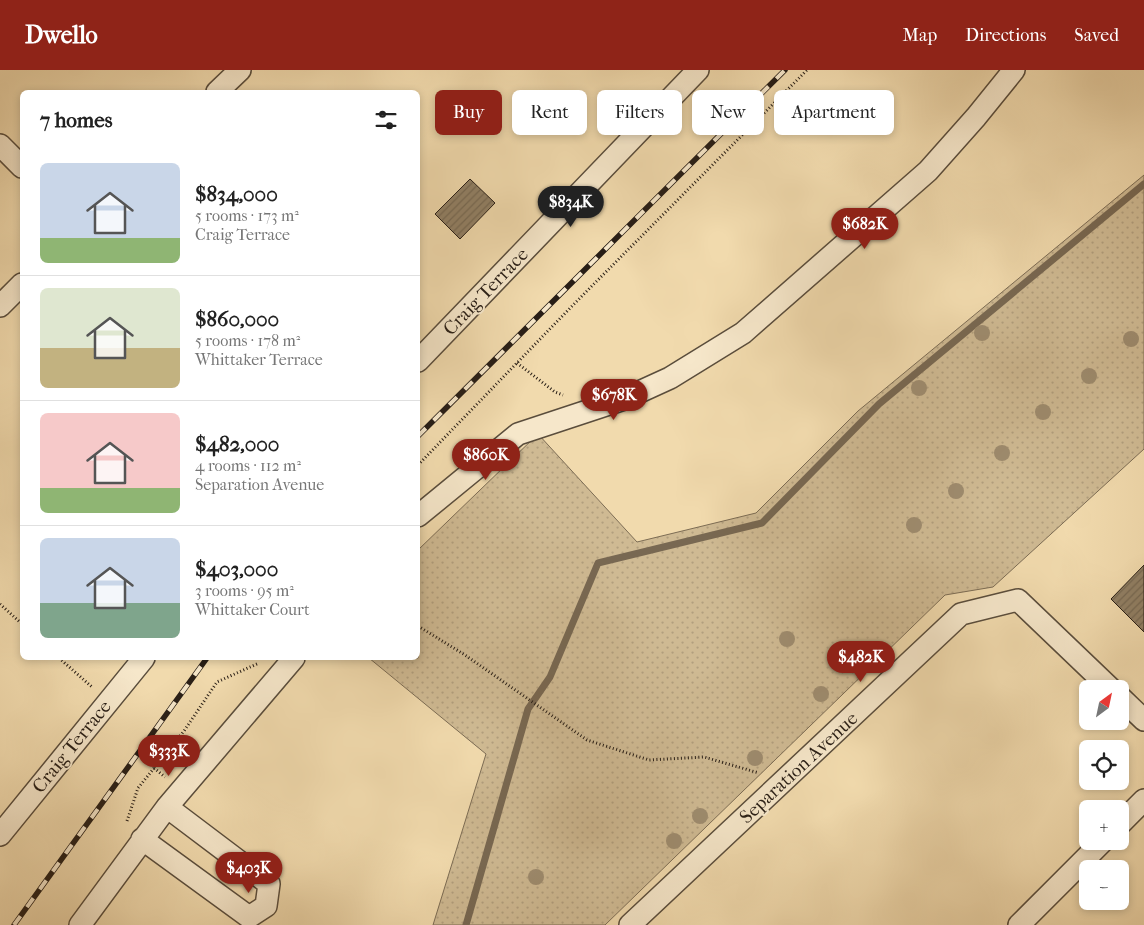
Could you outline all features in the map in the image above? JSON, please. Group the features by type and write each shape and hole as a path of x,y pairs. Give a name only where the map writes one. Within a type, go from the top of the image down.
{"street":[{"path":"219,90 240,70"},
{"name":"Craig Terrace","path":"420,359 698,70"},
{"path":"420,514 518,434 624,399 670,378 743,333 928,171 976,117 1014,70"},
{"path":"0,145 20,165"},
{"path":"0,306 20,286"},
{"name":"Separation Avenue","path":"630,925 961,614 1018,600 1102,680"},
{"name":"Craig Terrace","path":"0,836 107,701 142,660"},
{"path":"80,925 167,807 292,660"},
{"path":"1129,706 1144,720"},
{"path":"1129,815 1144,800"},
{"path":"142,840 249,916 266,906 269,884 167,807"},
{"path":"1019,925 1094,850"}],"path":[{"path":"420,463 807,70"},
{"path":"517,363 555,392 571,398"},
{"path":"0,604 20,622"},
{"path":"420,627 512,687 587,740 649,760 704,757 784,780"},
{"path":"62,660 107,701"},
{"path":"126,824 138,788 184,730 217,682 263,660"}],"shaded area":[{"path":"1144,175 1144,449 993,587 945,595 605,925 433,925 486,754 371,660 420,660 420,548 538,434 637,542 756,513 858,411"}],"building":[{"path":"470,179 495,203 460,239 435,214"},
{"path":"1144,565 1144,632 1111,599"}],"waterway":[{"path":"466,925 528,709 550,677 598,563 762,523 879,404 1144,184"}],"railway":[{"path":"420,434 785,70"},
{"path":"14,925 206,660"}]}
